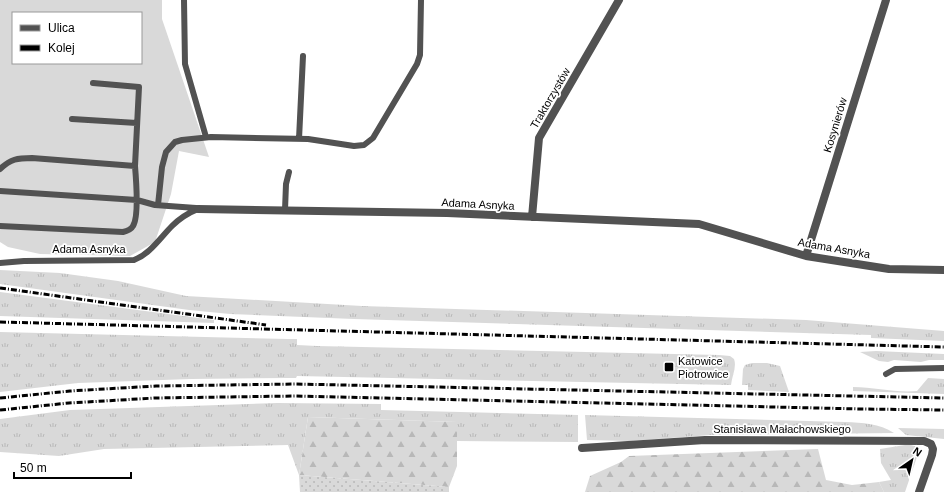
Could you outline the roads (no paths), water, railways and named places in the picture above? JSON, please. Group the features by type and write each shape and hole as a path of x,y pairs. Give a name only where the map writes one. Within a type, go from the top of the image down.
{"street":[{"name":"Traktorzystów","path":"532,217 539,138 619,0"},
{"name":"Kosynierów","path":"806,256 886,0"},
{"name":"Adama Asnyka","path":"198,208 447,213 699,224 806,256 890,269 944,270"},
{"name":"Stanisława Małachowskiego","path":"582,448 705,440 924,441 931,444 933,449 919,492"}],"lane":[{"path":"184,0 185,64 206,137"},
{"path":"158,205 162,167 166,152 175,142 206,137 299,139 354,146 364,145 373,138 417,64 420,55 421,0"},
{"path":"299,139 303,56"},
{"path":"0,226 123,232 131,230 135,225 137,200 135,166 139,87 94,83"},
{"path":"72,119 137,123"},
{"path":"0,169 8,162 19,158 135,166"},
{"path":"286,210 286,184 289,172"},
{"path":"0,191 137,200 158,205 198,208"},
{"name":"Adama Asnyka","path":"0,263 24,261 134,260 147,253 172,226 186,214 198,208"},
{"path":"886,374 895,369 944,368"}],"railway":[{"path":"0,288 266,325"},
{"path":"0,322 944,347"},
{"path":"0,398 70,391 156,386 296,384 944,398"},
{"path":"0,410 69,403 155,398 295,396 944,410"}],"place":[{"name":"Katowice Piotrowice","path":"669,367"}]}
